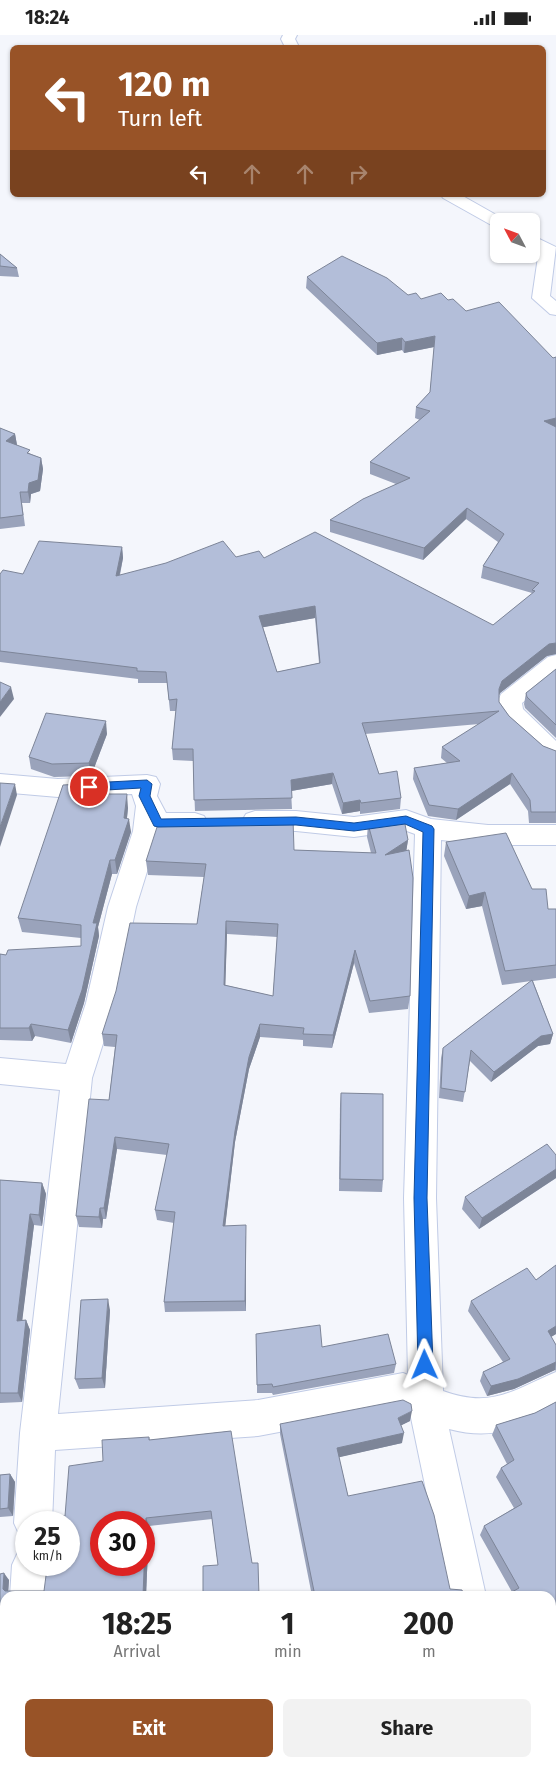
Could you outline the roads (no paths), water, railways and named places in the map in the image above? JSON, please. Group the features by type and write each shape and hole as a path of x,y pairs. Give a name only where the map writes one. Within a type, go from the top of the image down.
{"street":[{"path":"453,197 490,218"},
{"path":"540,244 548,248 541,298 556,310"},
{"path":"556,663 510,700 511,712 538,740 556,754"},
{"path":"0,783 58,788 147,784 144,796 148,808 158,823 296,821 354,827 406,820 428,829 488,835 556,835"},
{"path":"34,1511 38,1433 77,1078 101,1003 122,907 146,831 148,808"},
{"path":"428,829 420,1198 426,1404 466,1591"},
{"path":"0,1071 77,1078"},
{"path":"38,1433 258,1418 404,1391 426,1404 466,1416 496,1416 556,1390"},
{"path":"29,1591 30,1576"}]}
